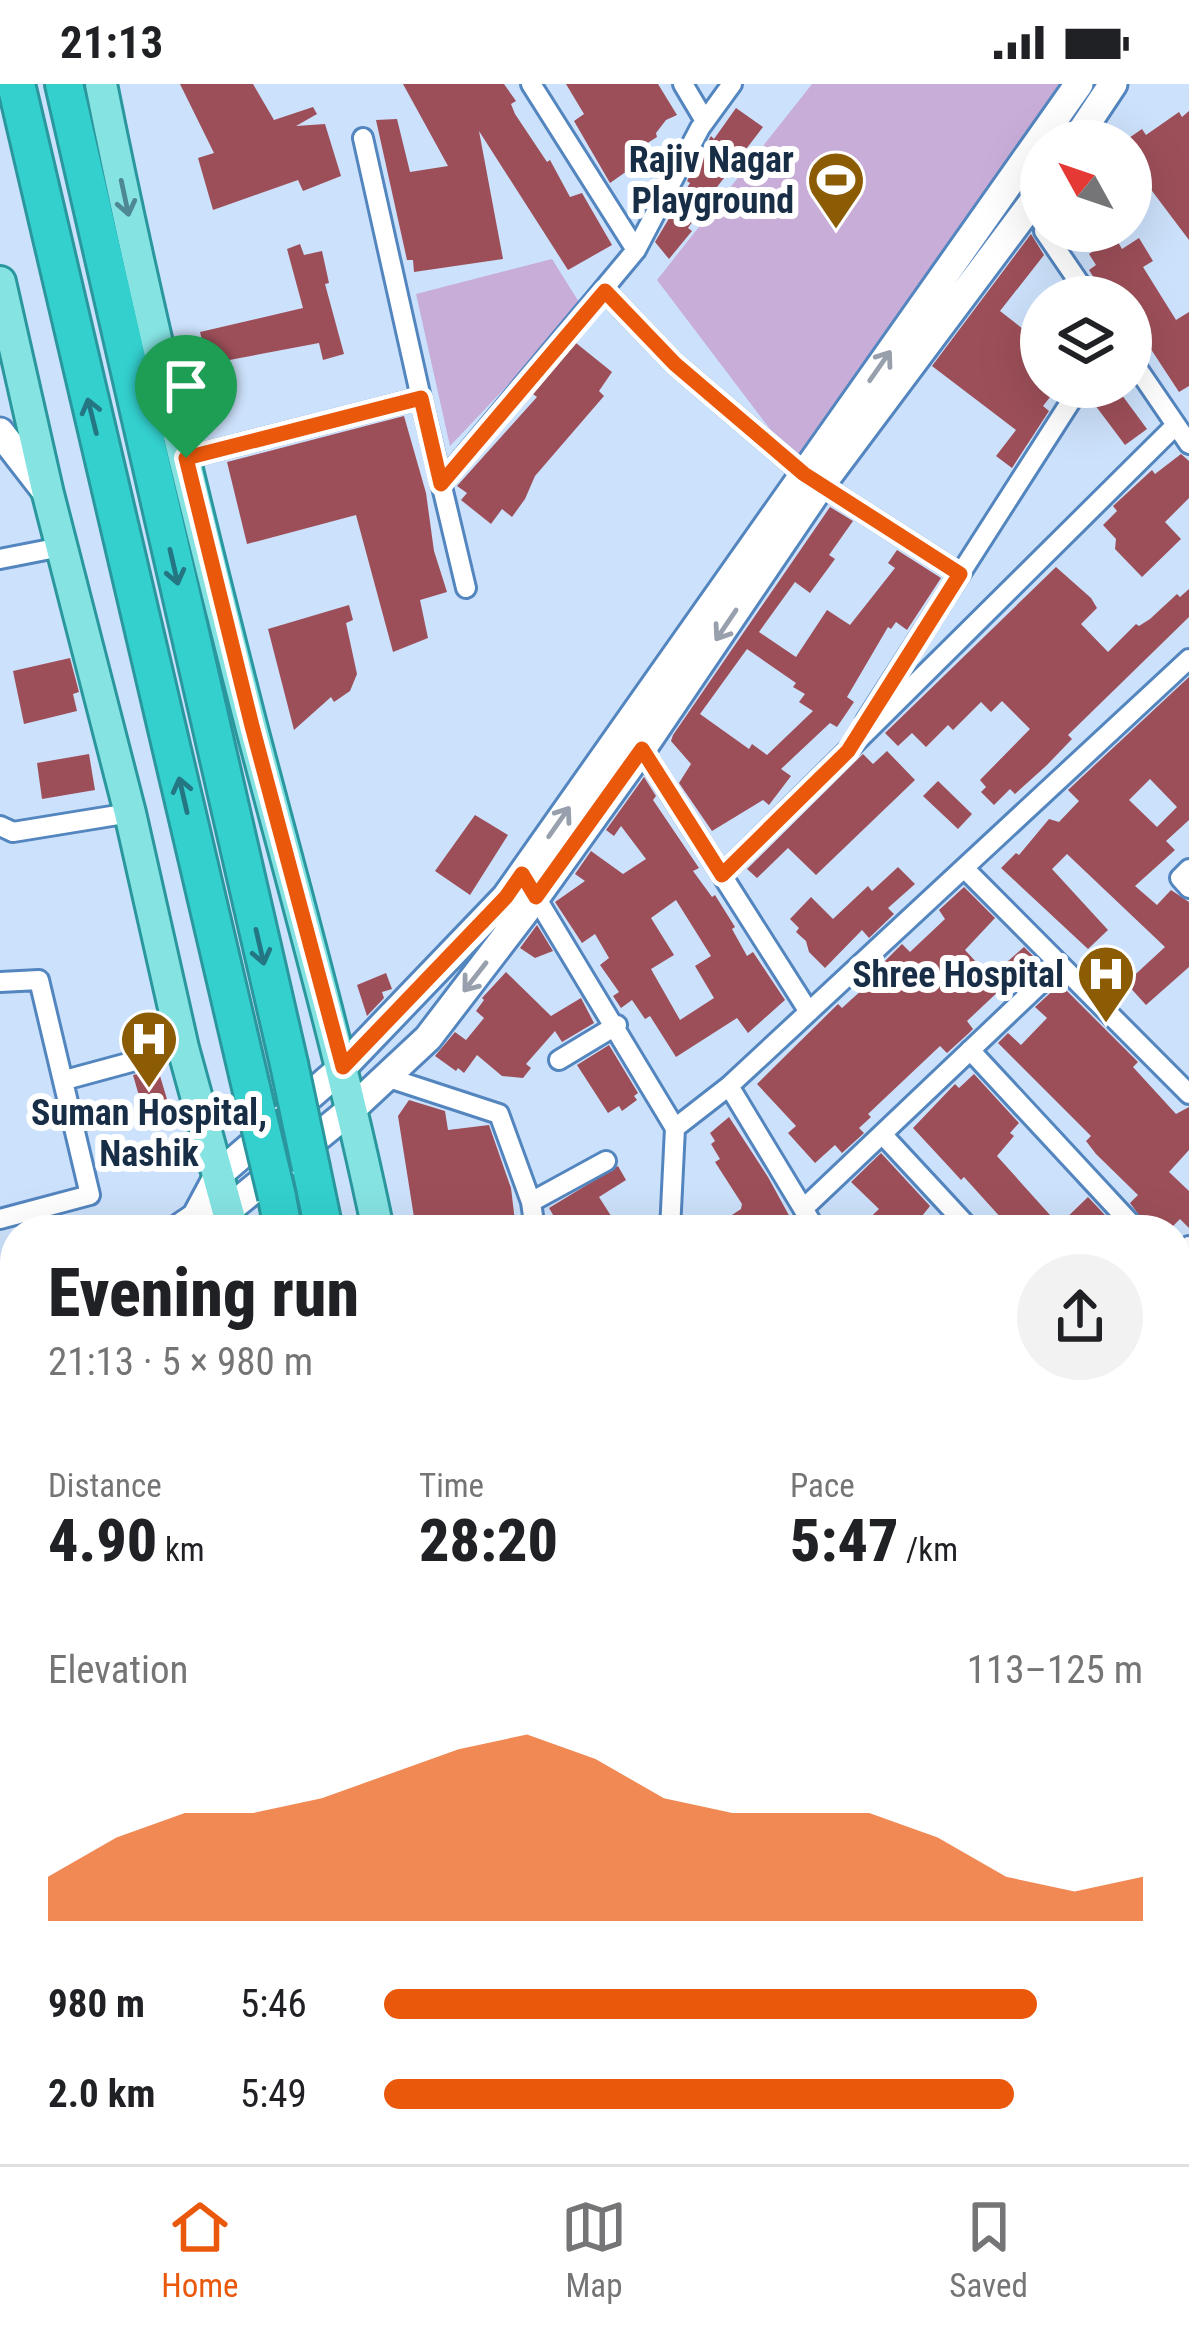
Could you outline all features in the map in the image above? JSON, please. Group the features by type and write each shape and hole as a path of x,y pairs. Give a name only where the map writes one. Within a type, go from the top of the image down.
{"highway":[{"path":"16,84 280,1215"},
{"path":"64,84 320,1215"}],"main road":[{"path":"100,84 186,458 343,1067 375,1215"},
{"path":"0,282 183,1048 230,1215"}],"street":[{"path":"531,84 637,250"},
{"path":"683,84 705,121"},
{"path":"441,484 637,250 705,121 732,84"},
{"path":"236,1215 428,1038 1079,84"},
{"path":"1089,120 1113,84"},
{"path":"364,138 466,588"},
{"path":"1010,182 1020,193"},
{"path":"812,480 1020,236"},
{"path":"605,291 675,364 812,480 960,574"},
{"path":"1152,390 1189,444"},
{"path":"186,458 421,398"},
{"path":"848,751 1067,408"},
{"path":"722,875 1176,425"},
{"path":"0,432 48,494"},
{"path":"0,559 62,547"},
{"path":"676,1128 729,1086 1189,659"},
{"path":"634,737 809,1012"},
{"path":"0,826 13,832 130,813"},
{"path":"964,868 1189,1094"},
{"path":"1189,869 1180,878 1189,888"},
{"path":"191,1215 219,1174 343,1067 506,897 529,886"},
{"path":"529,886 676,1128 671,1215"},
{"path":"803,1209 1060,964"},
{"path":"0,982 39,980 90,1195 15,1215"},
{"path":"559,1060 616,1025"},
{"path":"65,1080 183,1048"},
{"path":"970,1050 1123,1215"},
{"path":"386,1077 500,1114 533,1215"},
{"path":"729,1086 807,1215"},
{"path":"882,1134 957,1215"},
{"path":"531,1202 606,1161"}],"shaded area":[{"name":"Rajiv Nagar Playground","path":"812,84 1079,84 1054,120 1020,120 1020,168 804,474 657,280"},
{"path":"552,259 582,307 450,446 416,294"}],"building":[{"path":"180,84 253,84 274,120 313,107 317,114 296,126 325,124 341,176 303,191 298,180 213,210 198,158 214,153"},
{"path":"403,84 504,84 516,101 511,104 515,114 550,160 570,197 582,193 612,245 568,270 479,131 503,259 414,272 413,260 407,260 376,120 397,119 410,172 448,166"},
{"path":"566,84 658,84 677,115 638,149 642,156 637,164 610,183 574,121 584,114"},
{"path":"736,108 763,127 669,259 655,242 711,136 714,139"},
{"path":"1189,111 1189,240 1152,191 1152,131 1179,112 1182,117"},
{"path":"300,244 304,255 322,251 329,283 325,284 344,354 323,360 319,343 208,364 200,332 303,308 287,249"},
{"path":"1020,249 1042,252 1028,276 1020,276 1020,286 1000,311 1020,327 1020,408 1049,411 1012,468 996,456 1016,430 932,366"},
{"path":"1148,252 1153,261 1143,267 1149,276 1093,276 1089,270 1096,265 1089,254"},
{"path":"1152,281 1176,320 1189,312 1189,386 1179,392 1152,351"},
{"path":"576,343 612,372 599,391 604,396 535,476 512,517 502,509 491,524 461,500 467,493 457,486 537,397 533,394"},
{"path":"1097,408 1132,408 1147,429 1125,445"},
{"path":"404,416 447,592 420,600 428,638 393,652 356,515 247,544 227,462"},
{"path":"1181,454 1189,461 1189,498 1165,522 1181,539 1142,577 1115,549 1116,539 1103,525 1117,511 1113,506 1152,470 1155,474"},
{"path":"830,507 853,521 829,555 835,559 810,593 795,582 759,632 796,657 827,610 850,625 895,568 888,563 897,550 941,578 907,630 896,622 888,627 847,697 854,702 837,727 830,723 781,769 791,776 769,805 763,800 712,831 679,783 691,764 671,741","holes":["747,649 796,683 793,687 805,694 799,702 813,711 767,755 752,744 749,749 700,714"]},
{"path":"1056,567 1091,598 1097,608 1081,624 1108,652 1136,624 1189,589 1189,617 1068,735 1072,739 1047,765 1015,794 1010,789 994,805 981,792 986,787 980,780 1030,729 1002,701 991,712 981,702 953,730 948,725 926,747 912,733 898,746 885,733"},
{"path":"349,605 353,620 346,623 357,674 350,691 334,702 331,697 294,730 268,629"},
{"path":"70,658 79,692 73,694 77,711 24,724 13,671"},
{"path":"1189,677 1189,820 1166,841 1175,850 1135,886 1157,905 1171,890 1189,902 1189,967 1146,1005 1126,983 1165,947 1067,854 1052,869 1108,930 1088,949 1001,868 1019,855 1049,819 1059,822 1079,801 1068,790","holes":["1150,779 1177,807 1157,827 1129,800"]},
{"path":"887,751 915,780 816,875 788,848 757,878 747,869 863,754 873,764"},
{"path":"89,754 95,790 42,799 37,763"},
{"path":"644,777 656,796 653,800 699,868 693,871 715,895 747,956 753,952 785,1000 748,1033 737,1018 676,1057 650,1016 645,1019 632,1000 621,1008 613,996 619,992 600,965 609,958 595,934 582,943 555,902 585,881 575,874 591,851 623,874 646,859 621,826 614,836 606,830","holes":["676,900 711,956 695,966 714,998 680,1020 651,969 674,955 651,918"]},
{"path":"938,781 972,814 958,829 923,796"},
{"path":"475,815 508,835 470,895 435,871"},
{"path":"898,867 915,884 888,908 894,914 869,938 862,930 825,968 809,952 790,919 811,897 833,919 868,886 872,891"},
{"path":"964,887 995,918 965,950 990,977 1024,947 1041,964 1019,985 1002,988 967,1021 973,1029 969,1033 947,1053 940,1046 868,1114 871,1117 859,1128 864,1133 842,1153 835,1145 815,1163 788,1133 796,1126 757,1084 838,1004 842,1008 864,988 861,985 902,944 910,952 945,919 939,910"},
{"path":"537,925 553,951 535,958 520,948"},
{"path":"506,972 551,1016 581,998 594,1023 562,1042 555,1031 526,1064 531,1068 523,1078 502,1076 477,1055 464,1073 456,1071 435,1056 455,1032 466,1040 484,1018 476,1011 482,998"},
{"path":"386,973 392,989 382,992 384,998 367,1016 357,985"},
{"path":"1060,984 1138,1062 1133,1067 1176,1114 1189,1107 1189,1150 1169,1172 1189,1191 1189,1215 1139,1215 1130,1203 1138,1195 1096,1154 1086,1141 1091,1136 998,1043 1008,1033 1021,1045 1047,1018 1035,1007"},
{"path":"609,1045 638,1093 637,1100 622,1111 619,1106 608,1113 577,1065"},
{"path":"158,1069 169,1106 144,1113 133,1075"},
{"path":"974,1074 1019,1123 997,1156 1050,1215 998,1215 913,1128 955,1084 959,1088"},
{"path":"409,1100 445,1111 448,1130 489,1125 511,1188 514,1215 414,1215 398,1116"},
{"path":"729,1117 789,1215 732,1215 742,1204 715,1162 720,1159 710,1133"},
{"path":"881,1153 930,1206 923,1215 873,1215 879,1209 851,1182"},
{"path":"618,1166 626,1180 599,1197 610,1215 553,1215 549,1208"},
{"path":"1088,1197 1105,1215 1069,1215"}],"place":[{"name":"Rajiv Nagar Playground","path":"836,231"},
{"name":"Shree Hospital","path":"1106,1025"},
{"name":"Suman Hospital, Nashik","path":"149,1090"}],"route":[{"path":"605,291 675,364 804,474 960,574 848,751 722,875 642,749 536,897 522,874 506,897 343,1067 186,458 421,398 441,484 605,291"}]}
